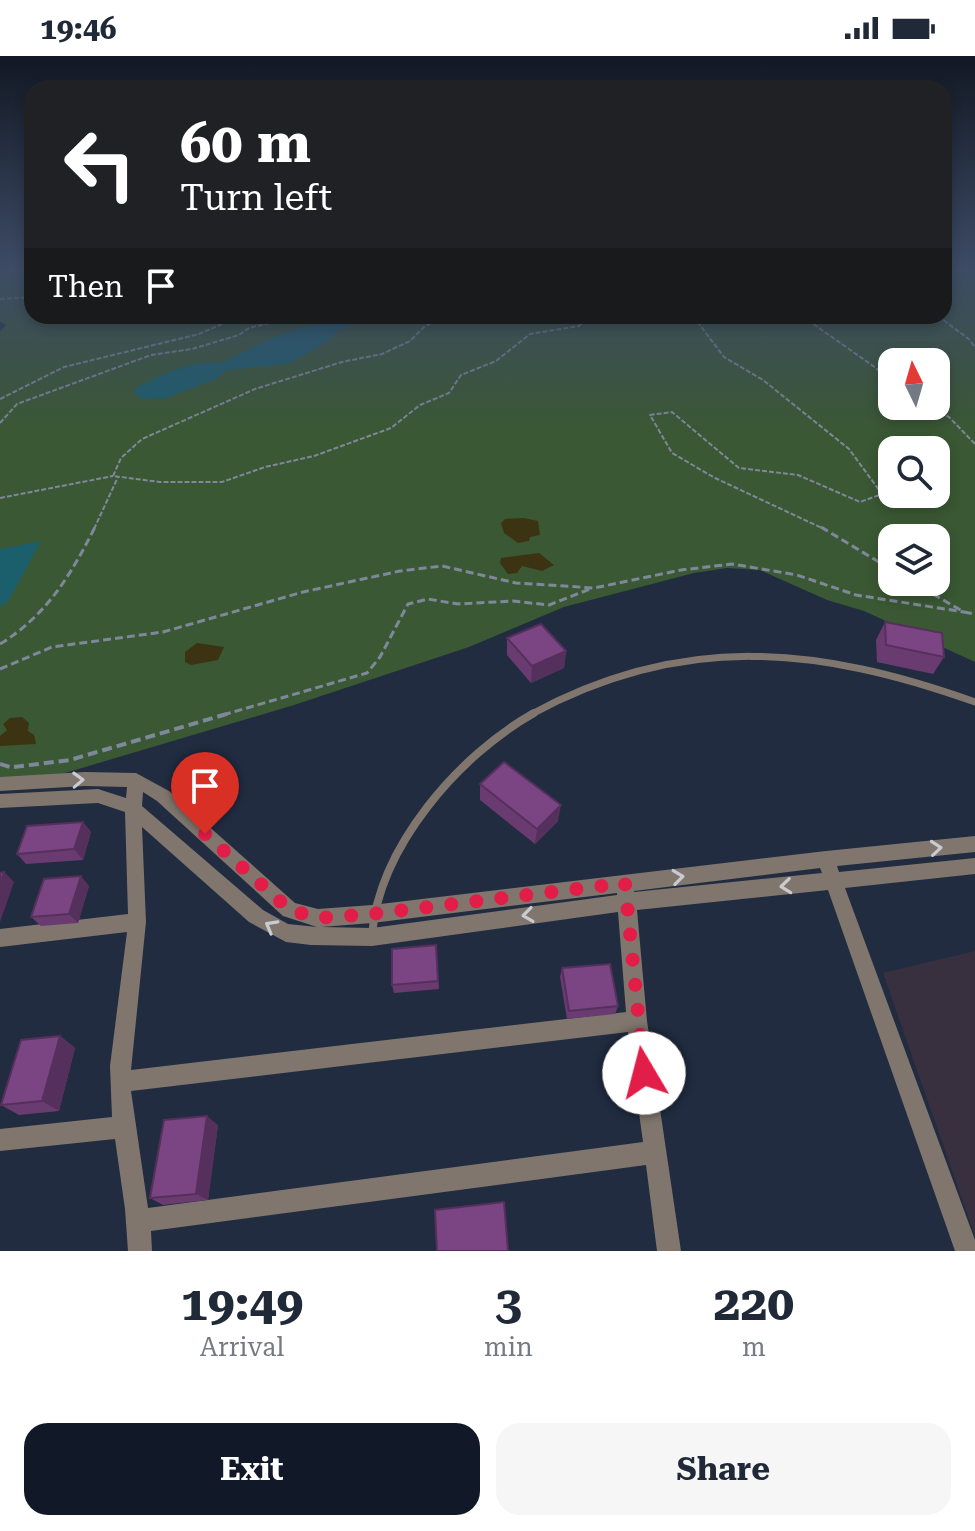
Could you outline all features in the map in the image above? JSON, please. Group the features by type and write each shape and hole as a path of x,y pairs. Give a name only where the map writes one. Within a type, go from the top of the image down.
{"street":[{"path":"136,780 131,807 137,922 120,1082 124,1127 140,1221 140,1251"},
{"path":"0,784 136,780 163,796 290,910 318,918 626,892 833,881 975,866"},
{"path":"0,801 98,796 131,807 271,927 286,933 311,936 372,937 826,859 975,844"},
{"path":"826,859 967,1251"},
{"path":"626,892 637,1021 669,1251"},
{"path":"0,938 137,922"},
{"path":"120,1082 637,1021"},
{"path":"0,1140 124,1127"},
{"path":"140,1221 655,1152"}],"lane":[{"path":"372,937 372,914 390,865 421,816 455,774 536,709 587,686 635,669 662,664 753,656 820,659 879,671 975,702"}],"path":[{"path":"0,399 64,367 199,334 222,324"},
{"path":"0,423 17,404 151,355 192,349 266,324"},
{"path":"0,644 42,613 57,594 116,476 121,458 142,439 255,389 342,362 382,354 410,341 429,324"},
{"path":"0,498 116,476 160,482 222,482 265,467 314,456 391,428 420,405 449,393 461,375 496,361 530,334 581,324"},
{"path":"699,324 724,357 763,380 849,449 882,494 860,502 798,475 739,468 672,412 650,415 672,453 715,478 805,518 878,562"},
{"path":"813,324 878,370"},
{"path":"949,324 970,340 975,348"},
{"path":"950,418 975,444"},
{"path":"14,767 70,760 367,673 379,660 395,622 408,604 428,599 458,604 513,601 549,605 594,588 681,570 732,564 797,575 856,595 975,614"},
{"path":"0,669 52,647 163,632 303,592 400,571 442,566 516,583 594,588"},
{"path":"936,596 964,612"}],"shaded area":[{"path":"4,324 975,324 975,662 864,611 827,600 760,570 727,568 694,573 564,607 469,647 294,705 55,776 0,778 0,332"},
{"path":"314,324 354,324 336,332 328,341 288,364 227,370 218,378 166,398 141,399 133,390 175,369 198,363 221,363 276,336"},
{"path":"41,541 9,600 0,607 0,549"},
{"path":"975,951 975,1236 883,973"}],"sand":[{"path":"505,519 538,521 540,535 518,543 504,533 501,523"},
{"path":"539,553 554,565 542,571 522,566 517,573 508,574 500,563 501,558"},
{"path":"197,643 224,647 218,660 191,665 185,662 185,652"},
{"path":"22,717 29,723 28,731 34,735 36,744 0,746 0,736 7,730 3,724 10,718"}],"building":[{"path":"885,622 942,633 944,657 886,645"},
{"path":"541,624 566,651 532,666 507,638"},
{"path":"504,762 561,805 537,829 480,784"},
{"path":"83,822 74,849 17,854 27,826"},
{"path":"81,876 69,914 31,917 44,879"},
{"path":"436,945 438,981 392,985 392,949"},
{"path":"610,964 618,1006 569,1011 562,968"},
{"path":"60,1036 42,1101 1,1105 21,1040"},
{"path":"207,1116 196,1194 150,1198 164,1120"},
{"path":"504,1202 508,1251 437,1251 435,1210"}],"route":[{"path":"205,834 290,910 318,918 625,883 644,1073"}]}
